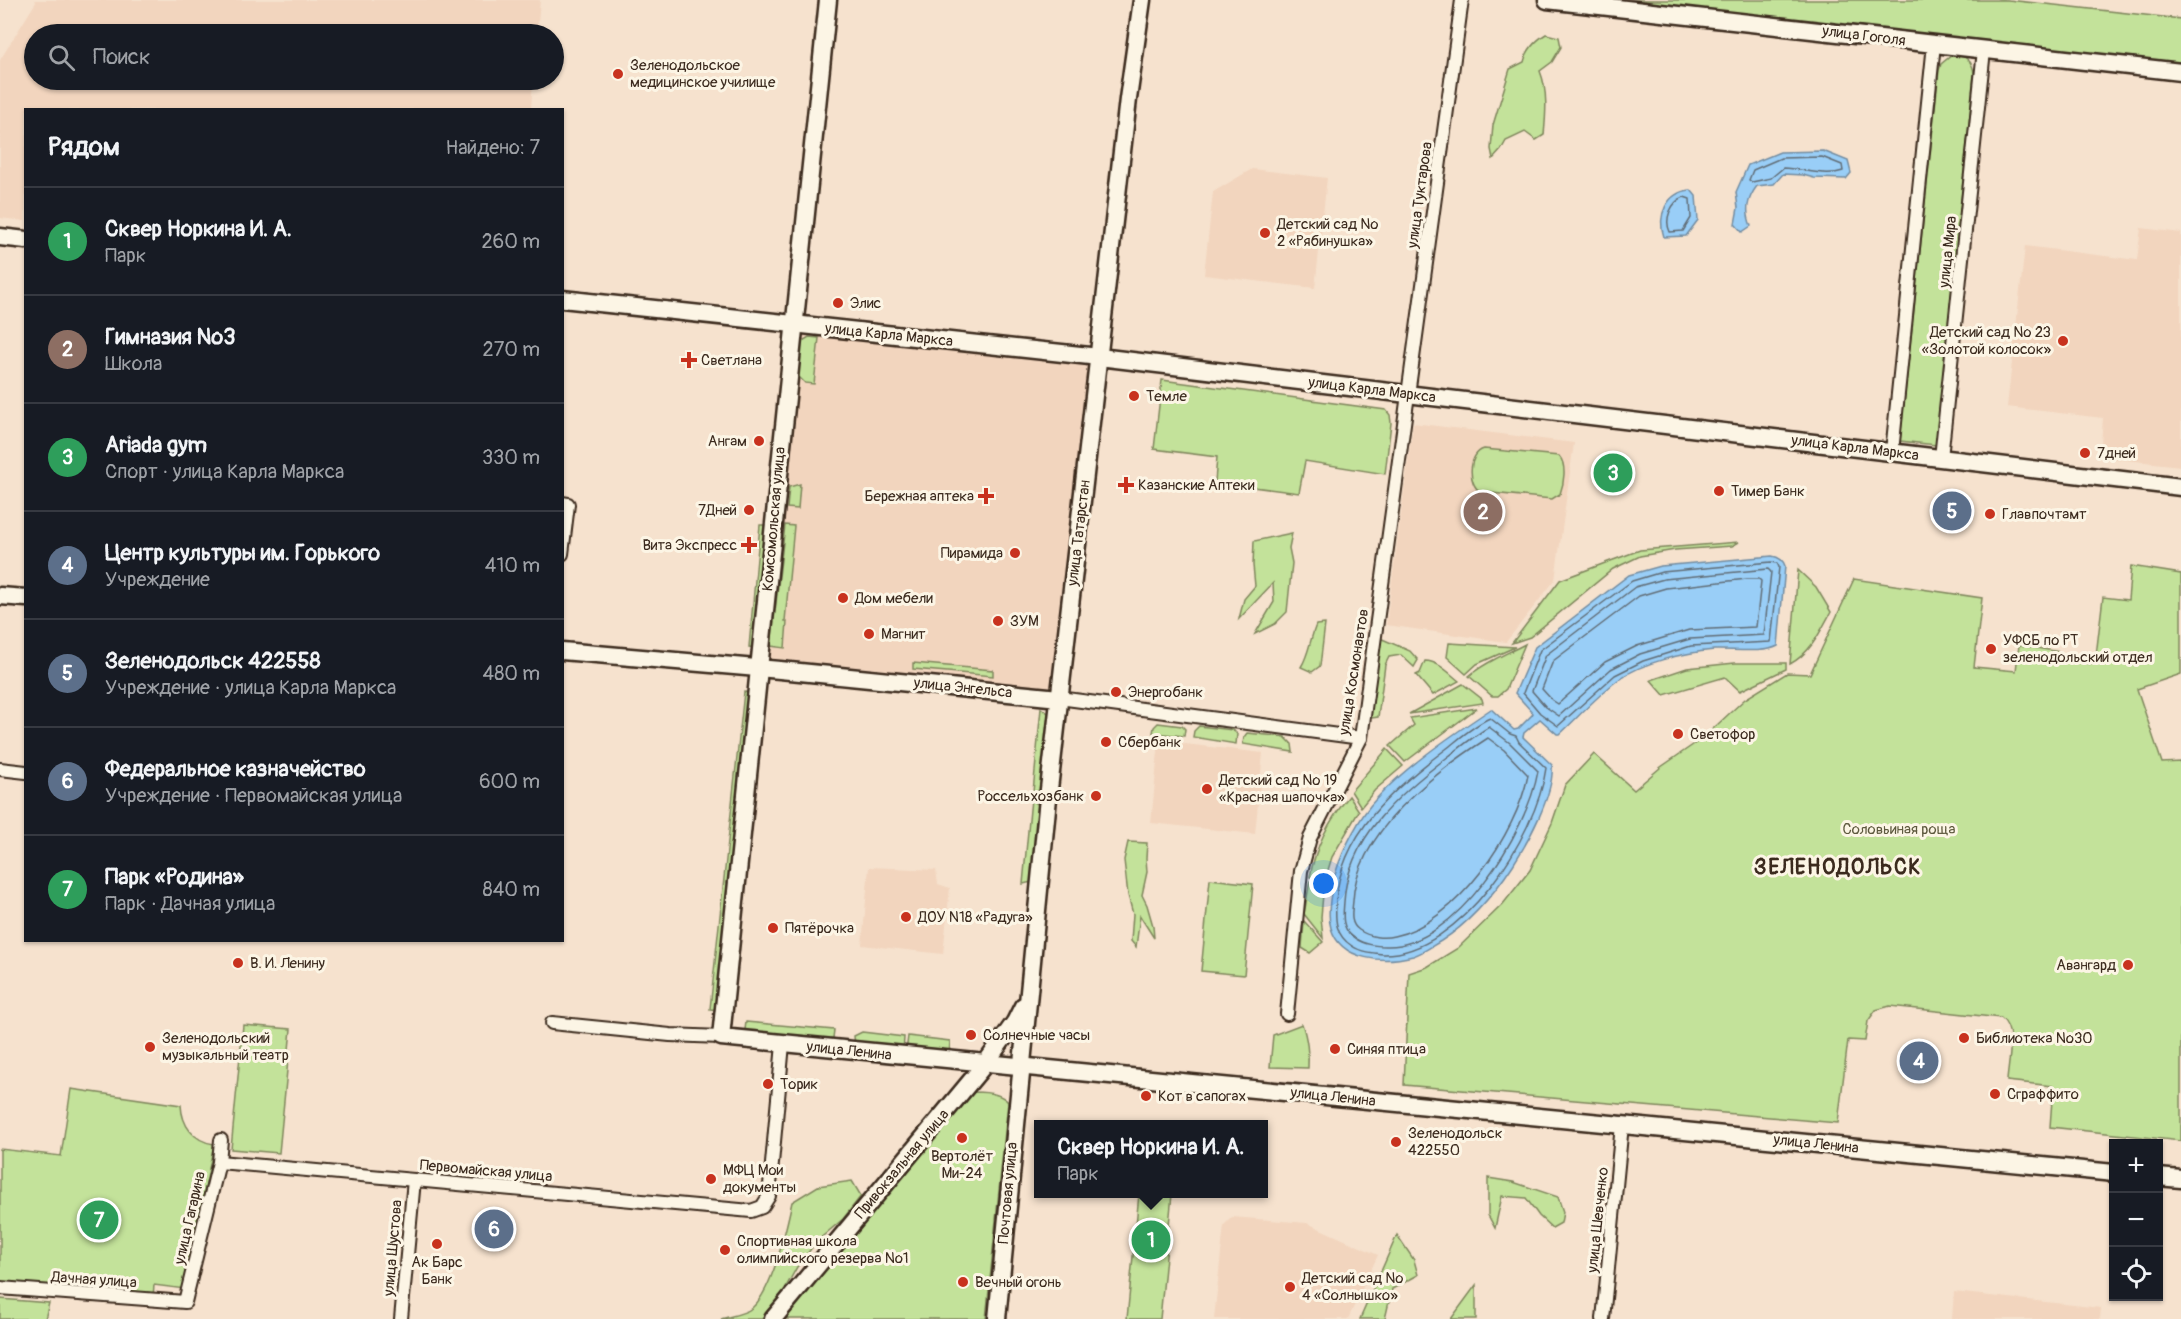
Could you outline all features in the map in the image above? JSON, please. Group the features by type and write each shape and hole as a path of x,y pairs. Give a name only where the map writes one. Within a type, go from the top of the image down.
{"street":[{"name":"Комсомольская улица","path":"721,1038 761,668 828,0"},
{"name":"улица Татарстан","path":"1020,1067 1059,698 1128,99 1142,0"},
{"name":"улица Туктарова","path":"1407,394 1462,0"},
{"name":"улица Гоголя","path":"1547,0 2181,72"},
{"path":"1892,452 1934,44"},
{"name":"улица Мира","path":"1941,458 1984,50"},
{"path":"0,237 24,240"},
{"name":"улица Карла Маркса","path":"564,299 1099,357 2181,487"},
{"name":"улица Космонавтов","path":"1287,1014 1301,871 1310,838 1362,738 1407,394"},
{"path":"564,521 565,504"},
{"path":"0,596 24,598"},
{"name":"улица Энгельса","path":"564,651 1059,698 1362,738"},
{"path":"0,769 24,772"},
{"name":"Привокзальная улица","path":"773,1319 985,1064 1015,1022 1027,999"},
{"name":"улица Ленина","path":"552,1023 2109,1173"},
{"name":"Первомайская улица","path":"219,1162 751,1211 762,1207 769,1196 783,1044"},
{"name":"Почтовая улица","path":"997,1319 1020,1067"},
{"name":"улица Шевченко","path":"1603,1319 1622,1125"},
{"name":"улица Гагарина","path":"185,1302 219,1162 221,1140"},
{"path":"2163,1177 2181,1179"},
{"name":"улица Шустова","path":"401,1319 414,1180"},
{"name":"Дачная улица","path":"0,1288 185,1302"}],"shaded area":[{"path":"35,0 540,0 538,24 24,24 24,90 532,90 531,108 24,108 24,221 0,218 0,60 36,2"},
{"name":"Детский сад № 2 «Рябинушка»","path":"1252,169 1327,178 1315,288 1204,275 1213,192"},
{"path":"2141,228 2181,233 2181,466 2100,457 2103,418 2007,407 2025,246 2137,260"},
{"path":"802,333 1093,366 1056,693 764,665"},
{"path":"1413,423 1574,443 1555,580 1506,642 1386,625"},
{"name":"Детский сад № 19 «Красная шапочка»","path":"1159,741 1263,753 1255,834 1151,823"},
{"name":"ДОУ N18 «Радуга»","path":"869,867 936,870 938,884 950,888 943,954 862,945"},
{"name":"Детский сад № 4 «Солнышко»","path":"1232,1217 1307,1223 1378,1255 1348,1319 1214,1319 1224,1225"},
{"path":"1954,1292 2101,1308 2100,1319 1952,1319"}],"green space":[{"path":"1615,0 2008,0 2181,19 2181,64"},
{"path":"1546,34 1559,37 1561,47 1552,62 1540,71 1546,111 1544,135 1536,140 1525,132 1506,141 1493,159 1491,149 1493,125 1510,69 1524,62 1532,46"},
{"path":"1952,55 1967,59 1972,65 1974,74 1936,445 1900,441 1939,70 1941,64"},
{"path":"809,337 819,338 814,384 805,383 797,375 801,342"},
{"path":"1162,380 1386,410 1390,415 1391,423 1385,474 1305,461 1299,493 1215,482 1217,457 1154,449"},
{"path":"1484,449 1559,456 1564,469 1560,494 1552,499 1481,492 1473,483 1471,469 1475,456"},
{"path":"800,484 798,509 787,508 789,487"},
{"path":"760,525 769,525 758,648 749,647"},
{"path":"785,525 794,526 785,621 787,621 785,648 771,646"},
{"path":"1292,533 1289,548 1292,563 1287,612 1275,624 1255,634 1274,602 1273,583 1239,619 1244,599 1255,586 1254,541"},
{"path":"1739,542 1732,546 1675,550 1640,556 1613,569 1530,637 1512,643 1560,580 1640,550"},
{"name":"Соловьиная роща","path":"2131,566 2181,574 2181,674 2137,689 2162,763 2181,762 2181,1141 2050,1127 2053,1086 2007,1081 2010,1038 2006,1023 2001,1018 1890,1006 1876,1010 1868,1021 1865,1041 1848,1040 1838,1123 1404,1085 1409,973 1427,967 1458,948 1503,904 1530,870 1552,823 1565,785 1594,754 1634,790 1661,767 1703,738 1745,699 1787,673 1810,674 1854,579 1982,598 1974,667 2016,671 2019,645 2060,652 2071,662 2095,664 2103,597 2128,600"},
{"path":"1798,570 1816,587 1831,612 1809,648 1790,664"},
{"path":"1325,624 1320,666 1312,672 1301,667 1316,625"},
{"path":"1380,638 1410,651 1418,660 1414,667 1401,655 1389,657 1385,665 1378,717 1372,718 1370,709"},
{"path":"1449,643 1515,647 1477,664 1466,674 1447,657"},
{"path":"1525,644 1506,689 1498,696 1492,696 1469,676 1489,662"},
{"path":"1425,661 1439,665 1459,681 1433,695 1416,675 1420,673"},
{"path":"913,663 993,670 993,676 913,669"},
{"path":"1735,663 1786,663 1786,669 1740,691 1725,677 1664,695 1651,680 1687,668"},
{"path":"1463,684 1482,699 1483,703 1409,714"},
{"path":"744,692 754,693 720,1010 710,1009"},
{"path":"1041,708 1051,715 1042,790 1033,792"},
{"path":"1477,708 1405,762 1390,746 1414,725 1410,718"},
{"path":"1158,723 1182,726 1185,729 1184,736 1153,733"},
{"path":"1199,726 1233,730 1237,734 1236,744 1193,737 1194,731"},
{"path":"1247,733 1285,737 1292,744 1293,752 1243,744"},
{"path":"1387,749 1403,766 1375,790 1361,807 1351,791"},
{"path":"1349,796 1359,811 1332,857 1325,880 1310,877 1324,834"},
{"path":"1031,799 1041,807 1032,882 1023,884"},
{"path":"1128,842 1147,843 1147,872 1142,895 1153,926 1154,938 1140,916 1136,947 1131,941 1133,914 1128,895 1124,860"},
{"path":"1210,879 1253,884 1244,975 1201,971"},
{"path":"1310,881 1324,883 1321,917 1323,938 1304,914"},
{"path":"1304,921 1323,942 1310,953 1302,948"},
{"path":"746,1022 834,1030 832,1046 744,1037"},
{"path":"1302,1024 1307,1046 1308,1068 1270,1067 1273,1035"},
{"path":"243,1025 291,1029 279,1153 231,1149"},
{"path":"862,1032 904,1037 903,1053 855,1045 854,1036"},
{"path":"908,1036 950,1041 949,1057 906,1052"},
{"path":"71,1089 181,1105 186,1125 190,1131 200,1139 214,1144 185,1289 154,1285 153,1297 0,1284 0,1149 61,1156"},
{"path":"974,1092 997,1095 1008,1102 986,1319 783,1319"},
{"path":"1488,1178 1513,1182 1558,1197 1563,1212 1561,1223 1552,1228 1539,1216 1526,1198 1502,1196 1495,1228 1488,1215"},
{"path":"852,1181 861,1196 843,1219 817,1241 797,1267 781,1296 762,1319 721,1319 749,1310 760,1299 778,1258 792,1202 818,1186"},
{"path":"1139,1198 1172,1198 1160,1319 1127,1319"},
{"path":"1397,1235 1414,1260 1418,1275 1392,1289 1385,1319 1360,1319"},
{"path":"1476,1285 1476,1319 1451,1319"},
{"path":"0,1299 49,1303 45,1319 0,1319"}],"water":[{"path":"1823,151 1848,161 1851,173 1846,179 1783,174 1774,184 1757,186 1748,205 1751,226 1742,232 1735,224 1738,208 1736,192 1748,165 1780,152"},
{"path":"1691,190 1696,196 1698,220 1686,236 1664,237 1662,221 1666,206 1675,195"},
{"path":"1772,556 1780,559 1785,566 1778,646 1756,651 1702,651 1651,663 1618,680 1560,734 1540,719 1524,733 1523,737 1552,765 1549,789 1526,844 1490,897 1452,933 1413,956 1377,959 1354,954 1344,948 1336,939 1331,928 1330,900 1335,874 1343,853 1364,814 1382,793 1411,766 1491,709 1514,730 1518,729 1533,713 1515,693 1535,647 1629,575 1661,566"}],"place":[{"name":"Зеленодольское медицинское училище","path":"618,74"},
{"name":"Детский сад № 2 «Рябинушка»","path":"1265,233"},
{"name":"Элис","path":"838,303"},
{"name":"Детский сад № 23 «Золотой колосок»","path":"2063,341"},
{"name":"Светлана","path":"689,360"},
{"name":"Темле","path":"1134,396"},
{"name":"Ангам","path":"759,441"},
{"name":"7дней","path":"2085,453"},
{"name":"Ariada gym","path":"1613,473"},
{"name":"Казанские Аптеки","path":"1126,485"},
{"name":"Тимер Банк","path":"1719,491"},
{"name":"Бережная аптека","path":"986,496"},
{"name":"7Дней","path":"749,510"},
{"name":"Зеленодольск 422558","path":"1952,511"},
{"name":"Гимназия №3","path":"1483,512"},
{"name":"Главпочтамт","path":"1990,514"},
{"name":"Вита Экспресс","path":"749,545"},
{"name":"Пирамида","path":"1015,553"},
{"name":"Дом мебели","path":"843,598"},
{"name":"ЗУМ","path":"998,621"},
{"name":"Магнит","path":"869,634"},
{"name":"УФСБ по РТ зеленодольский отдел","path":"1991,649"},
{"name":"Энергобанк","path":"1116,692"},
{"name":"Светофор","path":"1678,734"},
{"name":"Сбербанк","path":"1106,742"},
{"name":"Детский сад № 19 «Красная шапочка»","path":"1207,789"},
{"name":"Россельхозбанк","path":"1096,796"},
{"name":"ДОУ N18 «Радуга»","path":"906,917"},
{"name":"Пятёрочка","path":"773,928"},
{"name":"В. И. Ленину","path":"238,963"},
{"name":"Авангард","path":"2128,965"},
{"name":"Солнечные часы","path":"971,1035"},
{"name":"Библиотека №30","path":"1964,1038"},
{"name":"Зеленодольский музыкальный театр","path":"150,1047"},
{"name":"Синяя птица","path":"1335,1049"},
{"name":"Центр культуры им. Горького","path":"1919,1061"},
{"name":"Торик","path":"768,1084"},
{"name":"Сграффито","path":"1995,1094"},
{"name":"Кот в сапогах","path":"1146,1096"},
{"name":"Вертолёт Ми-24","path":"962,1138"},
{"name":"Зеленодольск 422550","path":"1396,1142"},
{"name":"МФЦ Мои документы","path":"711,1179"},
{"name":"Парк «Родина»","path":"99,1220"},
{"name":"Федеральное казначейство","path":"494,1229"},
{"name":"Сквер Норкина И. А.","path":"1151,1240"},
{"name":"Ак Барс Банк","path":"437,1244"},
{"name":"Спортивная школа олимпийского резерва №1","path":"725,1250"},
{"name":"Вечный огонь","path":"963,1282"},
{"name":"Детский сад № 4 «Солнышко»","path":"1290,1287"}],"district":[{"name":"ЗЕЛЕНОДОЛЬСК","path":"1838,867"}]}
